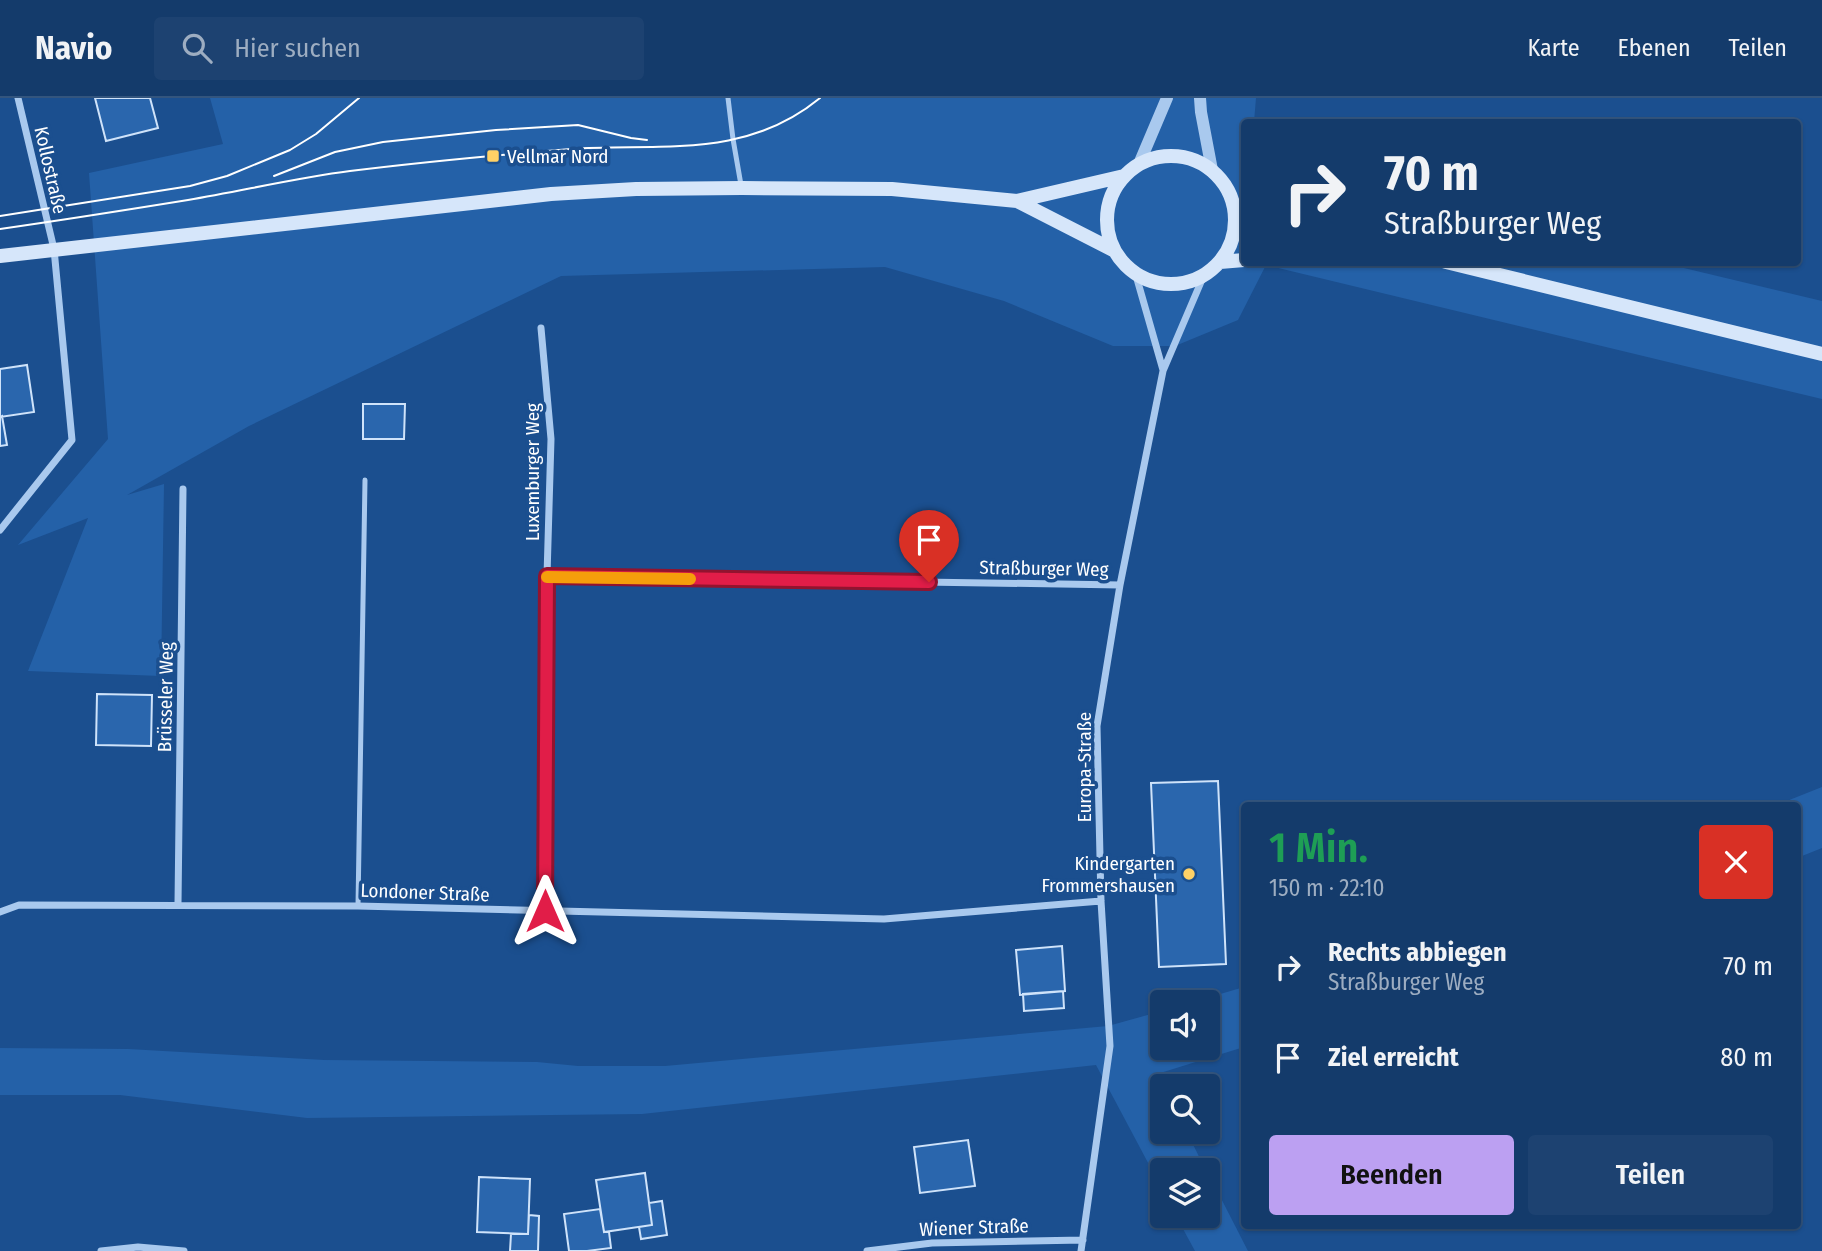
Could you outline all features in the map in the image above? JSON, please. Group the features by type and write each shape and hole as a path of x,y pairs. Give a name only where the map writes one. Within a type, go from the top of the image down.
{"main road":[{"path":"1226,185 1234,205 1236,225 1231,245 1220,262 1204,275 1185,283 1165,284 1135,272 1115,251 1108,232 1108,211 1113,193 1124,176 1139,164 1157,157 1176,156 1194,160 1212,170 1226,185 1241,193"},
{"path":"0,256 551,194 742,188 892,189 1017,201 1124,176"},
{"path":"1017,201 1115,251"},
{"path":"1220,262 1241,260"},
{"path":"1462,266 1822,354"}],"street":[{"name":"Kollostraße","path":"0,530 72,440 54,250 18,98"},
{"path":"1139,164 1167,98"},
{"path":"1200,98 1212,170"},
{"name":"Europa-Straße","path":"1135,272 1163,371"},
{"name":"Europa-Straße","path":"1081,1251 1110,1046 1101,901 1097,726 1120,585 1163,371 1204,275"},
{"name":"Luxemburger Weg","path":"541,328 551,439 547,576 545,911"},
{"name":"Brüsseler Weg","path":"178,904 183,489"},
{"name":"Straßburger Weg","path":"547,576 1120,585"},
{"name":"Londoner Straße","path":"0,912 19,905 178,904 884,919 1101,901"},
{"name":"Wiener Straße","path":"867,1251 932,1243 1083,1240"},
{"path":"102,1251 138,1247 184,1251"}],"lane":[{"path":"728,98 742,188"},
{"path":"358,906 365,480"}],"shaded area":[{"path":"210,98 1256,98 1254,119 1241,119 1241,266 1265,266 1238,320 1175,346 1113,346 1004,301 885,267 561,276 249,426 127,495 164,484 161,676 28,671 88,518 18,545 108,439 89,173 223,144"},
{"path":"1270,266 1676,266 1822,301 1822,399"},
{"path":"1822,787 1822,848 1801,856 1801,802 1784,802"},
{"path":"1241,988 1241,1048 1220,1054 1220,994"},
{"path":"1150,1014 1150,1060 1202,1060 1150,1074 1150,1144 1193,1144 1200,1158 1150,1158 1150,1166 1096,1065 642,1114 307,1118 120,1095 0,1095 0,1048 128,1049 324,1060 665,1066 1108,1026"},
{"path":"1220,1196 1248,1251 1195,1251 1183,1228 1220,1228"}],"building":[{"path":"95,98 150,98 158,128 106,141"},
{"path":"27,365 34,412 0,417 0,369"},
{"path":"363,404 405,404 404,439 363,439"},
{"path":"2,416 7,445 0,446 0,417"},
{"path":"97,694 152,695 151,746 96,745"},
{"name":"Kindergarten Frommershausen","path":"1218,781 1226,964 1159,967 1151,783"},
{"path":"1062,946 1065,991 1020,995 1016,950"},
{"path":"1063,991 1064,1008 1024,1011 1023,994"},
{"path":"968,1140 975,1186 920,1193 914,1147"},
{"path":"645,1173 652,1225 604,1232 596,1180"},
{"path":"479,1177 530,1179 528,1234 477,1232"},
{"path":"662,1201 667,1235 641,1239 639,1227 652,1225 649,1203"},
{"path":"600,1209 604,1232 609,1232 611,1248 569,1251 564,1214"},
{"path":"529,1215 539,1216 538,1251 510,1251 511,1234 528,1234"}],"tram line":[{"path":"0,216 190,186 227,176 290,150 316,134 359,98"},
{"path":"0,229 188,200 350,171 571,149 669,147 731,140 762,131 791,118 820,98"},
{"path":"274,176 335,152 383,142 496,130 578,125 647,140"}],"slow traffic":[{"path":"547,577 690,579"}],"place":[{"name":"Vellmar Nord","path":"493,156"},
{"name":"Kindergarten Frommershausen","path":"1189,874"}],"route":[{"path":"545,911 547,576 929,582"}]}
